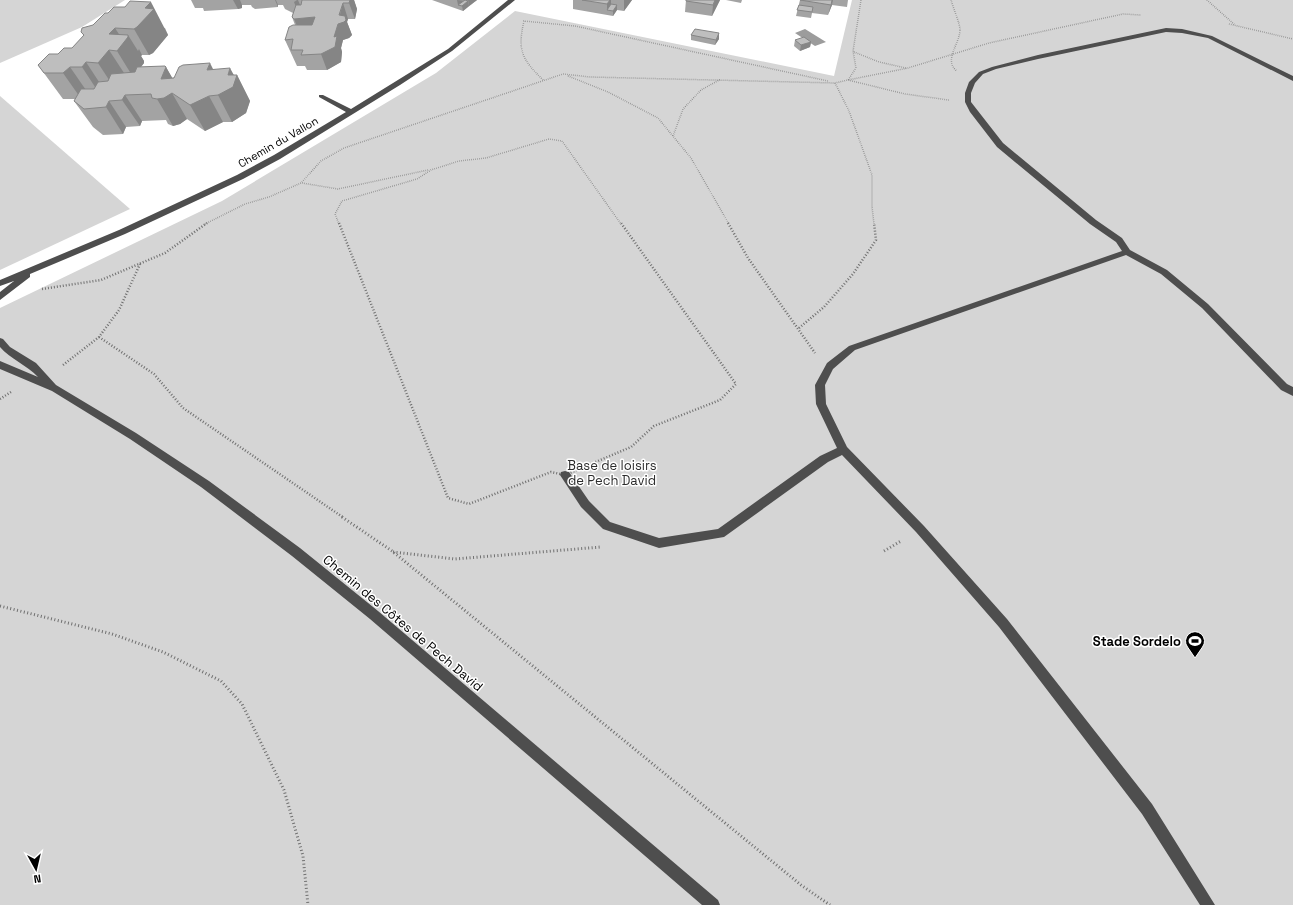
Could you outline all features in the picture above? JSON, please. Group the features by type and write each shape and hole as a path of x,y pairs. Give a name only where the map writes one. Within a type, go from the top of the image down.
{"street":[{"name":"Chemin du Vallon","path":"0,283 122,232 240,177 277,157 398,84 450,50 512,0"},
{"path":"1293,79 1210,37 1182,31 1166,30 1038,57 994,68 981,73 972,82 968,93 968,102 985,128 1000,145 1093,222 1119,240 1126,252 1164,272 1206,306 1284,387 1293,392"},
{"path":"321,96 351,112"},
{"path":"1126,252 852,348 830,366 820,385 821,404 843,450 920,529 1003,623 1147,810 1208,905"},
{"name":"Chemin du Vallon","path":"0,297 36,269"},
{"name":"Chemin des Côtes de Pech David","path":"0,341 8,349 33,366 55,388"},
{"name":"Chemin des Côtes de Pech David","path":"0,365 55,388 134,436 205,484 296,552 374,616 713,905"},
{"path":"565,475 585,504 607,526 659,543 720,534 824,459 843,450"}],"path":[{"path":"38,289 101,280 165,252 208,222 245,204 269,197 301,183 321,161 344,148 563,74 590,77 722,79 835,83 848,80 856,68 853,51 861,0"},
{"path":"951,0 960,30 951,62 953,68 972,82"},
{"path":"1207,0 1235,25"},
{"path":"543,80 523,58 519,42 524,21 574,26 835,83"},
{"path":"853,51 868,60 886,65 908,68"},
{"path":"563,74 608,92 658,118 691,158 748,258 818,356 830,366"},
{"path":"673,136 683,109 701,90 722,79"},
{"path":"798,328 824,307 853,274 876,240 872,207 872,175 849,111 835,83"},
{"path":"301,183 338,189 431,170 459,161 486,158 549,139 562,141 736,384 720,400 654,426 630,447 565,475 551,472 469,504 448,498 335,214 342,201 417,179 431,170"},
{"path":"63,365 99,337 119,310 140,263"},
{"path":"99,337 154,374 182,408 392,552 801,885 830,905"},
{"path":"0,399 13,391"},
{"path":"392,552 455,559 608,546"},
{"path":"0,606 112,634 163,652 221,681 242,704 284,790 303,856 308,905"}],"green space":[{"path":"0,0 125,0 82,27 0,63"},
{"name":"Base de loisirs de Pech David","path":"852,0 1293,0 1293,905 0,905 0,308 222,201 436,73 515,11 834,76"},
{"path":"0,96 130,209 0,270"}],"shaded area":[{"path":"805,29 826,42 815,46 795,33"}],"building":[{"path":"302,0 350,0 349,3 343,3 339,15 345,16 346,20 338,24 334,37 337,36 335,47 321,54 301,55 303,50 291,50 293,39 285,40 289,27 293,25 312,25 315,17 294,19 292,17 296,5 301,5"},
{"path":"465,0 468,1 462,6 458,5"},
{"path":"582,0 610,0 607,4"},
{"path":"686,0 715,0 713,5"},
{"path":"800,0 832,0 831,5"},
{"path":"130,1 151,2 145,8 154,9 134,29 115,28 109,34 128,35 117,51 109,50 98,63 86,62 82,67 70,67 63,73 44,73 38,65 49,54 58,54 64,48 72,48 84,35 81,32 82,28 93,25 105,13 108,13 114,7 125,7"},
{"path":"611,4 617,5 613,11 607,10"},
{"path":"799,5 813,7 812,12 797,10"},
{"path":"695,29 719,33 716,40 691,35"},
{"path":"804,37 811,42 801,45 795,40"},
{"path":"210,63 207,70 230,68 228,75 237,75 233,87 218,95 209,96 190,105 172,93 164,98 157,99 152,98 151,94 125,95 122,100 109,101 106,107 84,109 74,101 81,89 94,89 98,82 108,81 111,74 135,72 137,67 165,66 166,67 161,79 174,78 179,67 183,65"}],"place":[{"name":"Stade Sordelo","path":"1195,658"}]}
